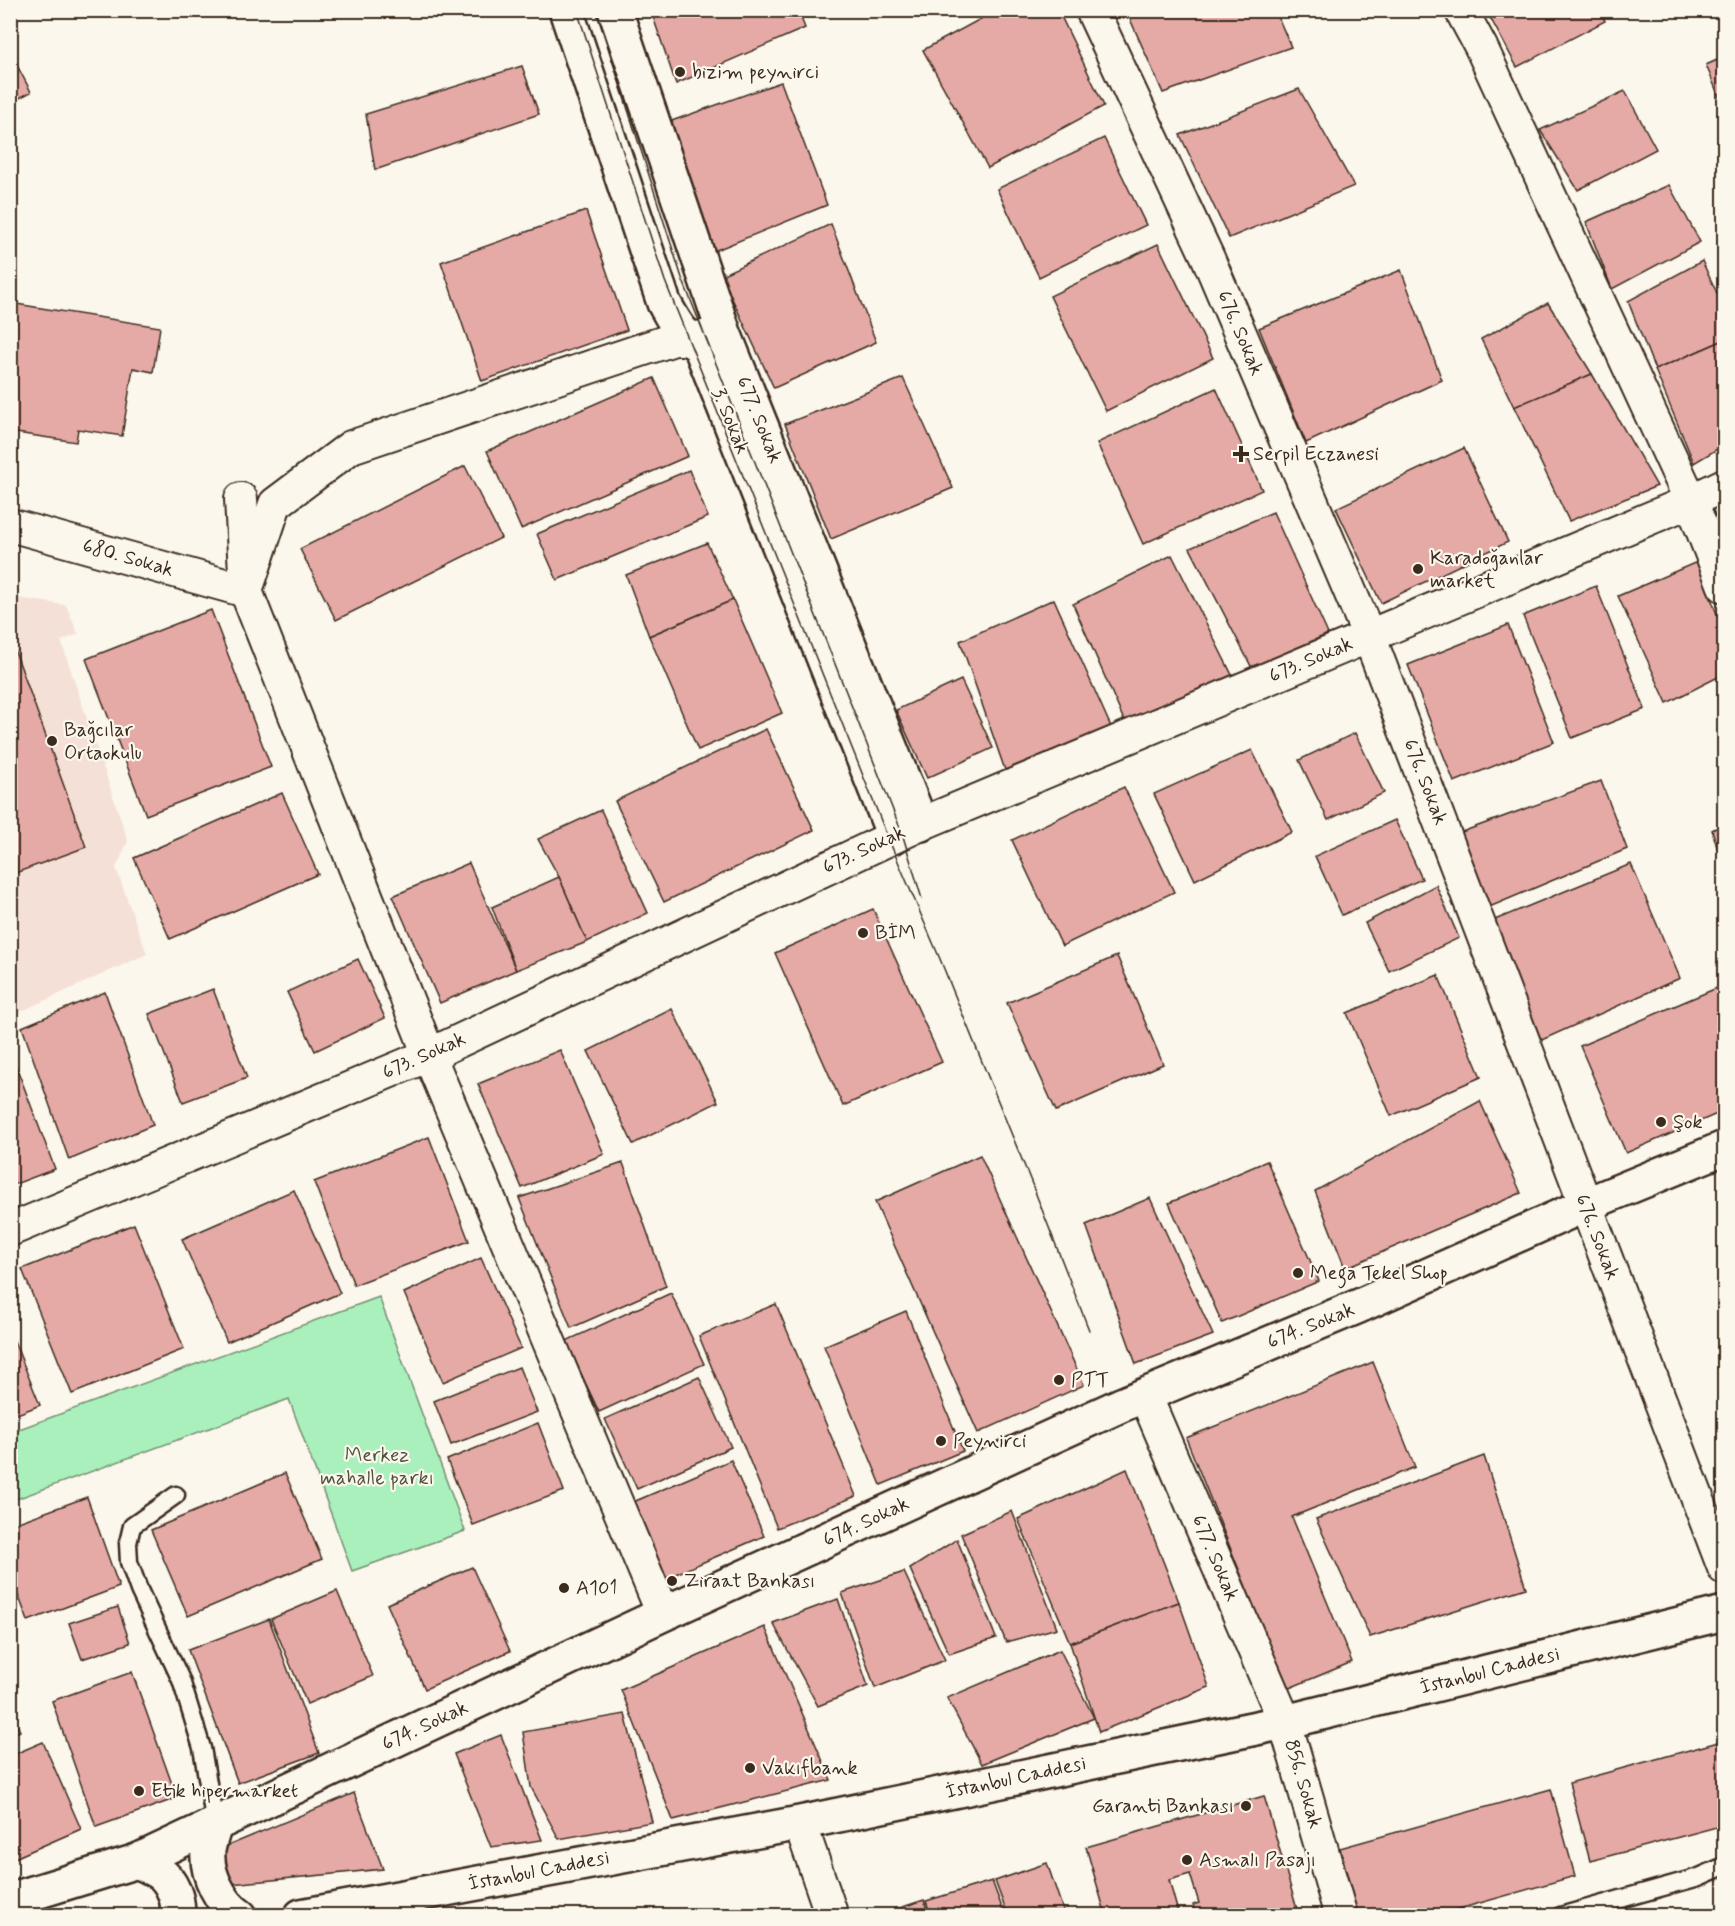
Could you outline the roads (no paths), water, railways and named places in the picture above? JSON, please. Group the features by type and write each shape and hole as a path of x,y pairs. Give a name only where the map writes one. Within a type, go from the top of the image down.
{"main road":[{"name":"3. Sokak","path":"566,10 664,303 677,327 688,339 700,346 908,830"},
{"name":"677. Sokak","path":"615,10 724,333 908,830"},
{"name":"674. Sokak","path":"10,1900 137,1861 663,1614 1145,1395 1359,1306 1585,1205 1725,1148"},
{"name":"İstanbul Caddesi","path":"301,1916 800,1823 1285,1722 1725,1613"},
{"path":"215,1824 208,1852 212,1880 224,1902 240,1916"},
{"path":"137,1861 161,1873 175,1893 179,1906 177,1916"}],"street":[{"name":"676. Sokak","path":"1092,10 1208,258 1369,636 1725,1568"},
{"path":"1461,10 1481,48 1691,501 1725,586"},
{"path":"246,591 275,504 351,447 674,339 724,333"},
{"name":"673. Sokak","path":"10,1230 429,1055 908,830 1725,485"},
{"path":"241,499 246,591 429,1055 663,1614"},
{"name":"680. Sokak","path":"10,525 246,591"},
{"name":"677. Sokak","path":"1145,1395 1285,1722"},
{"name":"856. Sokak","path":"1285,1722 1341,1916"},
{"path":"800,1823 832,1916"}],"lane":[{"path":"176,1495 132,1526 128,1543 129,1562 139,1590 181,1680 202,1748 215,1824"},
{"path":"1560,1916 1699,1877 1725,1866"}],"tram line":[{"path":"577,10 665,281 888,838 1034,1189 1089,1330"},
{"path":"596,10 682,278 902,833 922,899"}],"place":[{"name":"bizim peynirci","path":"680,72"},
{"name":"Serpil Eczanesi","path":"1241,454"},
{"name":"Karadoğanlar market","path":"1418,569"},
{"name":"Bağcılar Ortaokulu","path":"52,741"},
{"name":"BİM","path":"863,933"},
{"name":"Şok","path":"1661,1122"},
{"name":"Mega Tekel Shop","path":"1298,1273"},
{"name":"PTT","path":"1059,1380"},
{"name":"Peynirci","path":"941,1441"},
{"name":"Ziraat Bankası","path":"672,1581"},
{"name":"A101","path":"564,1588"},
{"name":"Vakıfbank","path":"750,1768"},
{"name":"Etik hipermarket","path":"139,1791"},
{"name":"Garanti Bankası","path":"1246,1806"},
{"name":"Asmalı Pasajı","path":"1187,1860"}],"park label":[{"name":"Merkez mahalle parkı","path":"377,1466"}]}
